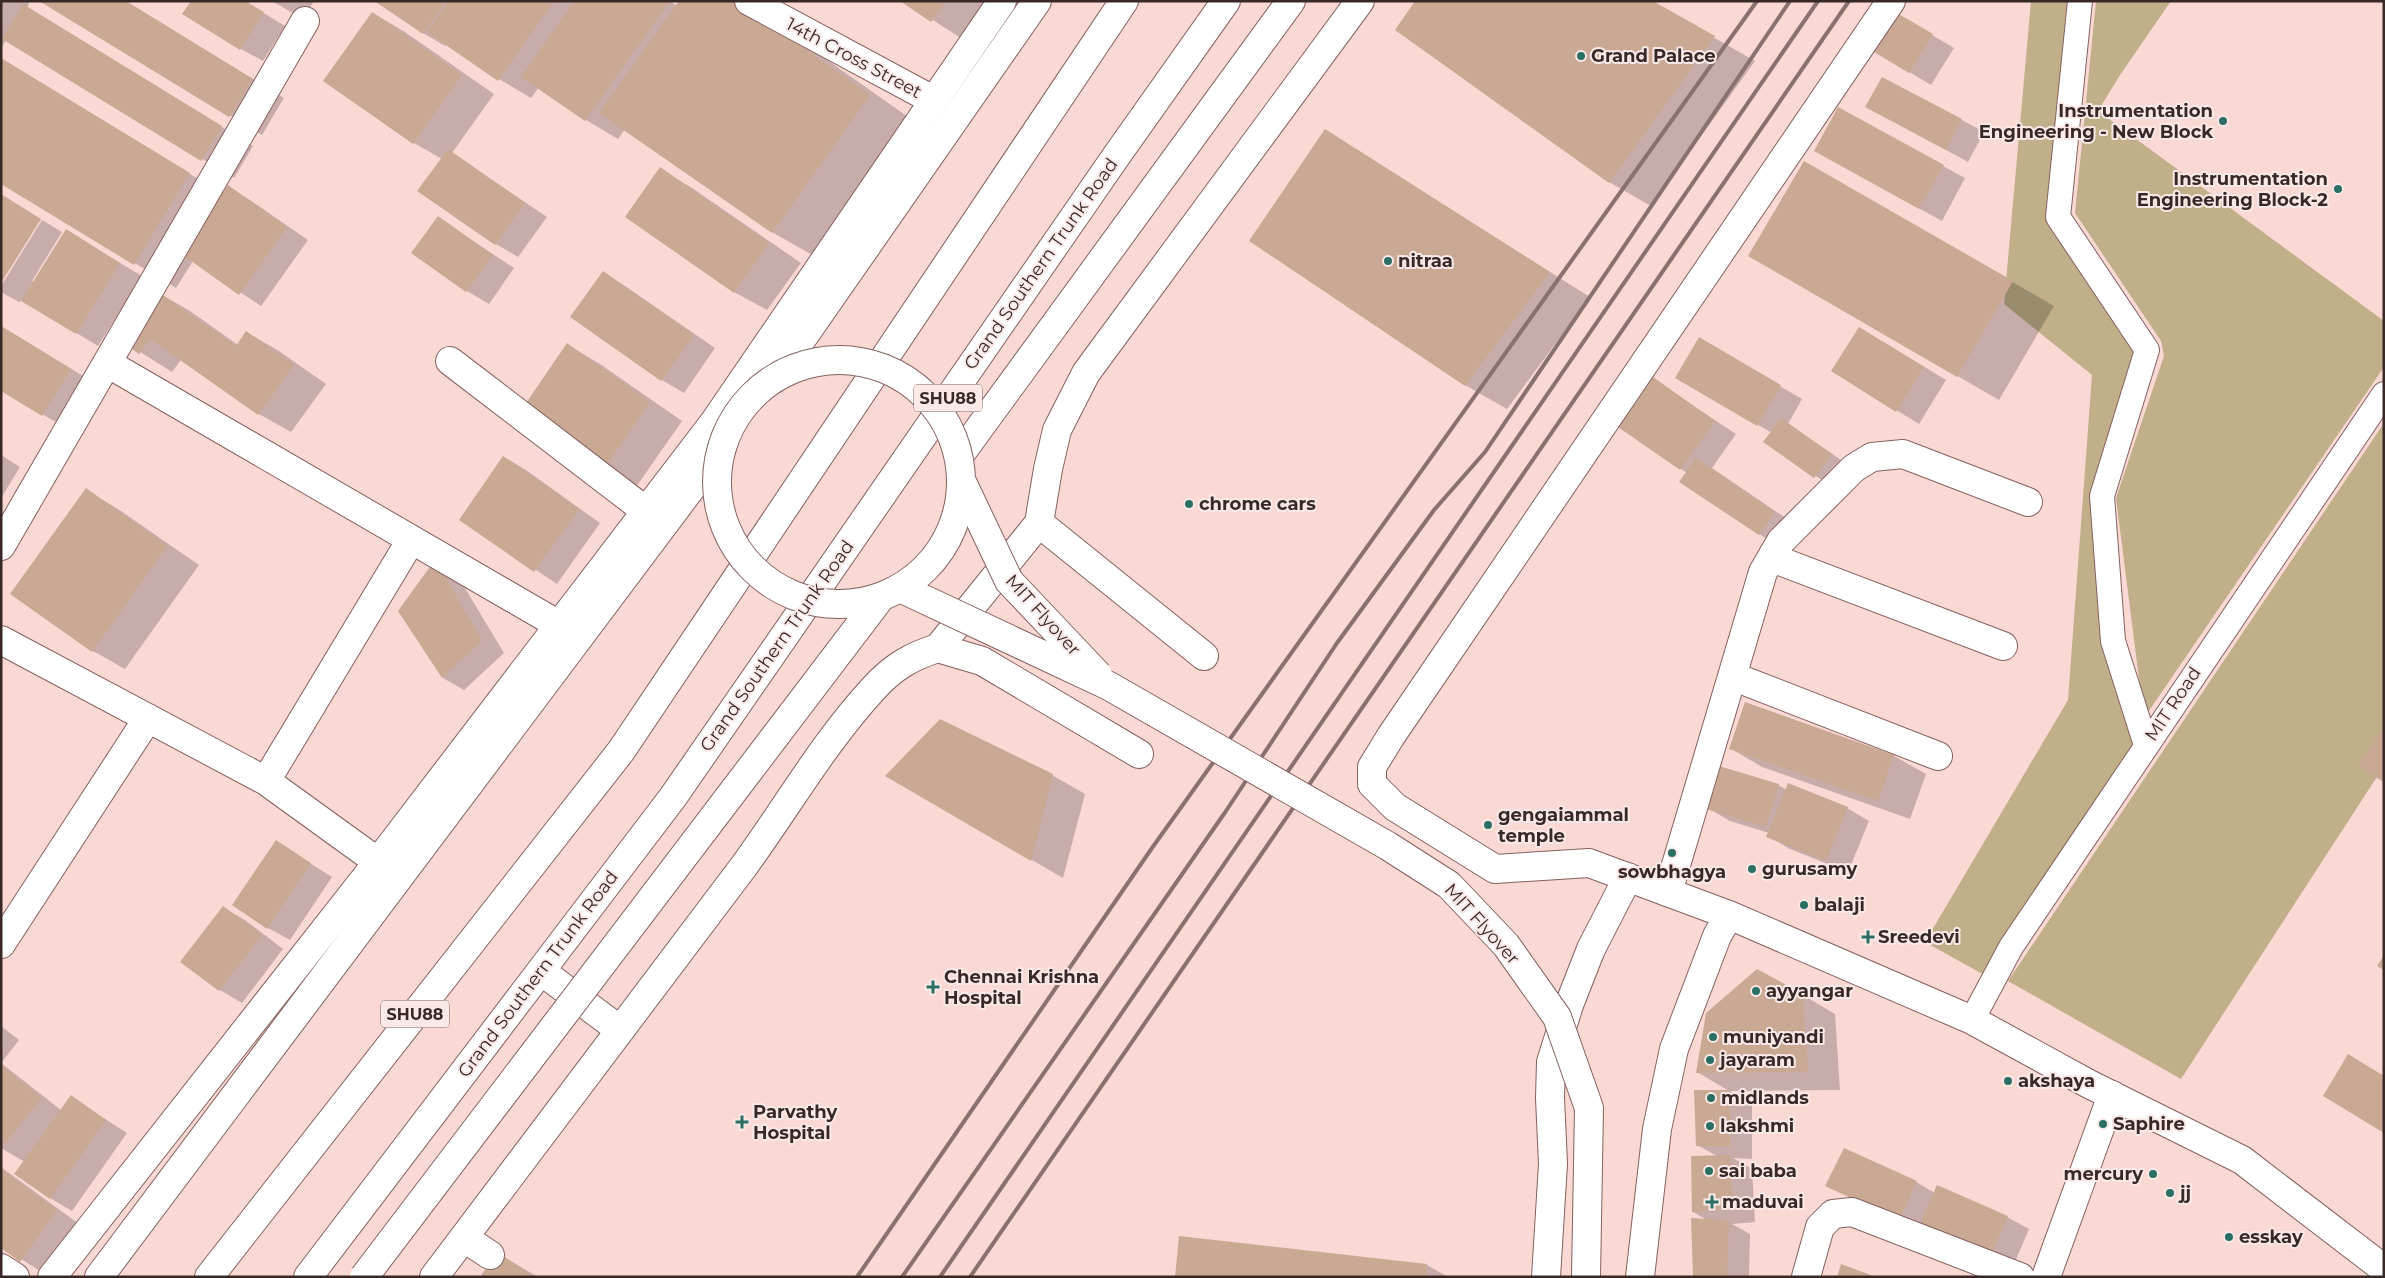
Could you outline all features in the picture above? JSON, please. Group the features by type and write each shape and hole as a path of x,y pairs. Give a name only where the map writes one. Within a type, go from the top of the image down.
{"street":[{"name":"14th Cross Street","path":"750,1 933,100"},
{"path":"52,1277 378,862 715,421 1002,1"},
{"path":"98,1277 722,447 734,420 751,398 774,379 1037,1"},
{"name":"SHU88","path":"209,1277 621,751 1124,1"},
{"name":"Grand Southern Trunk Road","path":"308,1277 673,797 1226,1"},
{"path":"364,1277 890,593 925,569 945,544 958,514 961,469 1291,1"},
{"path":"434,1277 770,830 848,718 897,665 919,654 938,648 1039,523 1057,430 1086,374 1360,1"},
{"path":"1892,1 1402,719 1372,766 1372,784 1395,807 1495,869 1589,863 1728,915 1972,1020 2112,1095 2242,1160 2384,1269"},
{"path":"1,546 305,21"},
{"name":"MIT Flyover","path":"774,379 810,364 848,360 886,370 920,390 945,420 961,469 1008,581 1109,686"},
{"path":"450,361 646,511"},
{"path":"107,364 559,625"},
{"path":"722,447 717,485 723,522 742,556 770,583 804,599 843,604 890,593"},
{"path":"1668,892 1763,572 1781,541 1854,468 1872,457 1903,454 2028,502"},
{"path":"1039,523 1204,656"},
{"path":"266,781 411,540"},
{"path":"1772,558 2003,646"},
{"name":"MIT Flyover","path":"890,593 1109,686 1388,846 1449,885 1506,945 1557,1018 1589,1108 1586,1277"},
{"path":"1,640 266,781 378,862"},
{"path":"938,648 982,661 1140,754"},
{"path":"1732,676 1938,756"},
{"path":"1,944 148,718"},
{"path":"1546,1277 1553,1164 1550,1098 1551,1062 1569,1005 1591,949 1628,877"},
{"path":"1640,1277 1656,1129 1674,1049 1717,936 1728,915"},
{"path":"540,971 620,1030"},
{"path":"2046,1277 2112,1095"},
{"path":"1806,1277 1820,1227 1833,1214 1852,1212 2020,1277"},
{"path":"464,1238 490,1255"},
{"path":"1,1268 15,1277"}],"lane":[{"path":"2080,1 2058,217 2148,350 2102,496 2113,641 2146,744"},
{"name":"MIT Road","path":"1972,1020 2011,947 2089,834 2146,744 2384,394"}],"shaded area":[{"path":"2031,1 2067,1 2047,223 2134,349 2095,496 2135,746 1986,976 1925,942 2068,700 2092,375 2004,304"},
{"path":"2096,1 2171,1 2120,75 2098,111 2384,321 2384,367 2144,718 2116,498 2164,356 2161,341 2075,213"},
{"path":"2384,423 2384,766 2181,1079 2008,981"}],"building":[{"path":"39,1 126,1 253,79 229,117"},
{"path":"191,1 245,1 264,12 240,50 182,14"},
{"path":"375,1 446,1 423,34"},
{"path":"449,1 554,1 498,81 427,32"},
{"path":"574,1 669,2 585,121 521,77"},
{"path":"679,1 737,1 870,95 772,233 599,113"},
{"path":"900,1 946,1 931,22"},
{"path":"1415,1 1653,1 1715,36 1609,183 1395,30"},
{"path":"23,4 222,126 201,161 2,39"},
{"path":"372,12 462,75 413,144 323,81"},
{"path":"1897,13 1933,34 1909,73 1874,52"},
{"path":"1,58 190,173 134,265 1,184"},
{"path":"1882,77 1962,119 1946,150 1865,107"},
{"path":"1838,107 1944,165 1919,209 1814,151"},
{"path":"1325,129 1550,272 1465,386 1249,241"},
{"path":"448,149 525,203 495,245 417,191"},
{"path":"1804,161 2013,281 1957,377 1748,256"},
{"path":"660,167 769,243 734,293 625,217"},
{"path":"228,185 287,227 239,295 180,253"},
{"path":"1,194 41,219 1,283"},
{"path":"438,216 493,255 466,292 411,253"},
{"path":"66,229 120,263 76,334 21,301"},
{"path":"603,271 694,335 661,381 570,317"},
{"path":"157,291 236,346 246,331 294,365 258,415 150,339 139,354 121,341"},
{"path":"1,326 71,369 42,416 1,391"},
{"path":"1859,327 1924,367 1896,412 1831,371"},
{"path":"1699,337 1781,385 1757,426 1675,378"},
{"path":"567,343 650,402 603,470 520,412"},
{"path":"1653,377 1715,421 1680,470 1618,427"},
{"path":"1781,418 1832,454 1814,478 1763,442"},
{"path":"503,456 579,509 534,572 459,520"},
{"path":"1696,458 1775,512 1759,535 1679,482"},
{"path":"86,488 167,546 92,652 10,594"},
{"path":"435,560 482,640 442,678 398,611"},
{"path":"1745,702 1894,755 1878,801 1729,749"},
{"path":"940,719 1053,774 1031,861 885,776"},
{"path":"2384,725 2384,782 2358,767"},
{"path":"1719,766 1779,784 1766,827 1706,809"},
{"path":"1788,783 1848,807 1826,861 1766,837"},
{"path":"276,840 311,863 267,929 232,905"},
{"path":"223,906 262,935 219,991 180,962"},
{"path":"2384,955 2384,970 2377,966"},
{"path":"1757,969 1803,994 1808,1072 1696,1073 1706,1013"},
{"path":"2348,1054 2384,1076 2384,1133 2323,1096"},
{"path":"1,1065 42,1098 1,1148"},
{"path":"1694,1090 1730,1090 1730,1147 1696,1146"},
{"path":"71,1095 106,1120 50,1199 14,1174"},
{"path":"1844,1148 1917,1181 1899,1220 1825,1186"},
{"path":"1730,1155 1733,1210 1692,1212 1691,1156"},
{"path":"1,1169 57,1210 20,1262 1,1248"},
{"path":"1937,1185 2008,1216 1989,1259 1918,1228"},
{"path":"1691,1218 1729,1220 1727,1277 1693,1277"},
{"path":"1179,1236 1427,1264 1426,1277 1175,1277"},
{"path":"497,1252 535,1277 480,1277"},
{"path":"1841,1264 1876,1277 1837,1277"}],"railway":[{"path":"857,1277 1152,848 1757,1"},
{"path":"902,1277 1226,811 1337,643 1434,510 1485,452 1790,1"},
{"path":"940,1277 1818,1"},
{"path":"970,1277 1849,1"}],"place":[{"name":"Grand Palace","path":"1581,56"},
{"name":"Instrumentation Engineering - New Block","path":"2223,121"},
{"name":"Instrumentation Engineering Block-2","path":"2338,189"},
{"name":"nitraa","path":"1388,261"},
{"name":"chrome cars","path":"1189,504"},
{"name":"gengaiammal temple","path":"1488,825"},
{"name":"sowbhagya","path":"1672,853"},
{"name":"gurusamy","path":"1752,869"},
{"name":"balaji","path":"1804,905"},
{"name":"Sreedevi","path":"1868,937"},
{"name":"Chennai Krishna Hospital","path":"933,987"},
{"name":"ayyangar","path":"1756,991"},
{"name":"muniyandi","path":"1713,1037"},
{"name":"jayaram","path":"1710,1060"},
{"name":"akshaya","path":"2008,1081"},
{"name":"midlands","path":"1711,1098"},
{"name":"Parvathy Hospital","path":"742,1122"},
{"name":"Saphire","path":"2103,1124"},
{"name":"lakshmi","path":"1710,1126"},
{"name":"sai baba","path":"1709,1171"},
{"name":"mercury","path":"2153,1174"},
{"name":"jj","path":"2170,1193"},
{"name":"maduvai","path":"1712,1202"},
{"name":"esskay","path":"2229,1237"}]}
